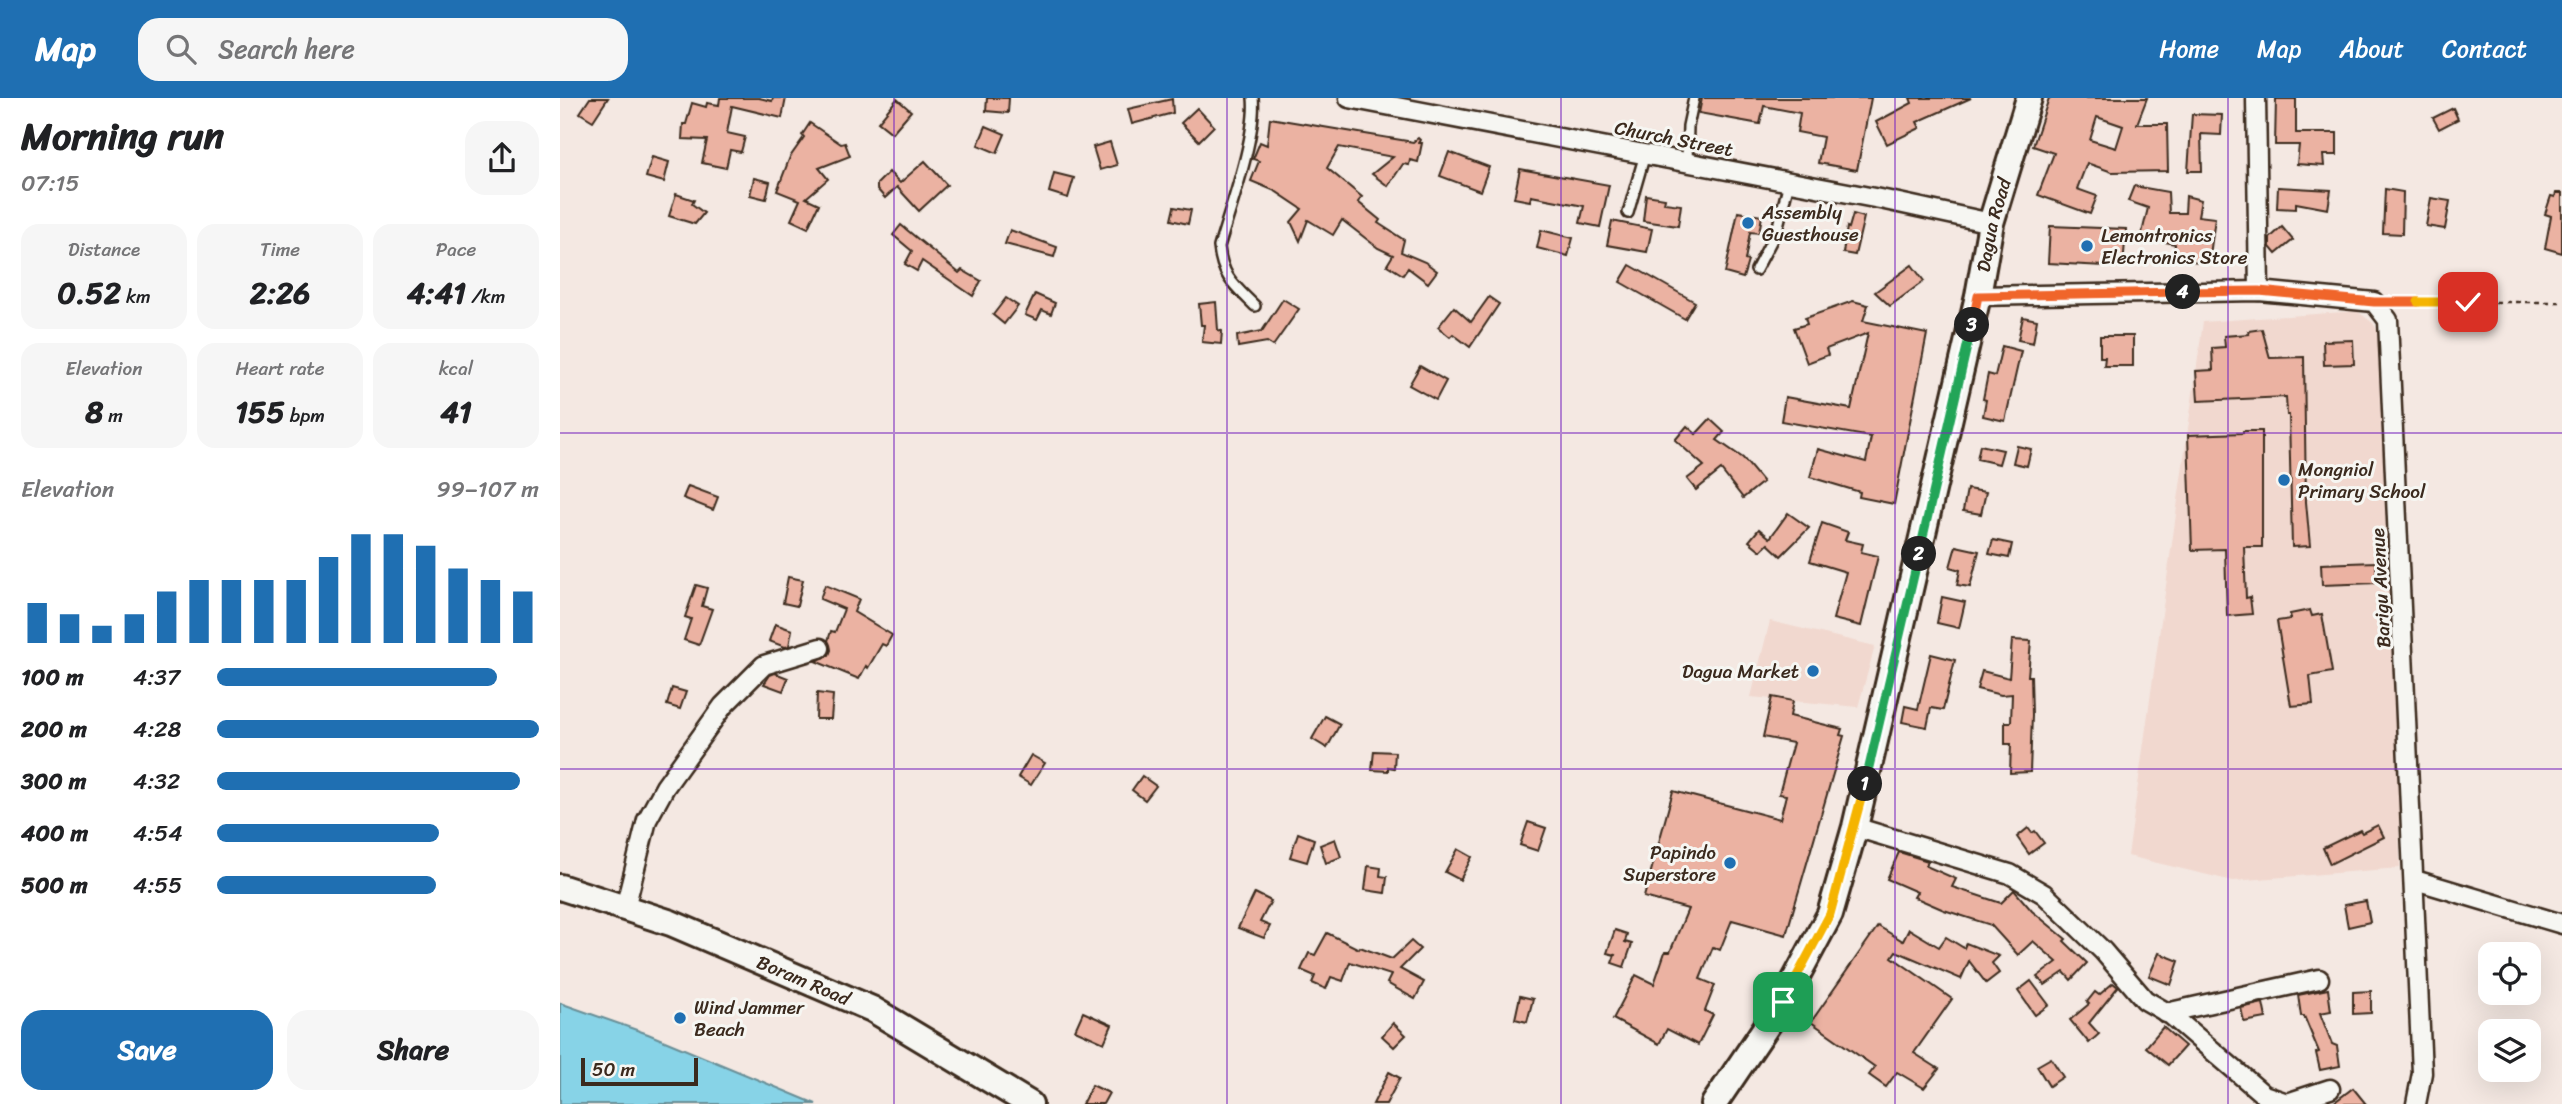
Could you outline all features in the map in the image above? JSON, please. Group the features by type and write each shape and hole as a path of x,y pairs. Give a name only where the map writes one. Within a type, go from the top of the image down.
{"street":[{"name":"Church Street","path":"1349,98 1789,181 1992,223"},
{"name":"Dagua Road","path":"1714,1104 1783,1002 1830,914 1855,827 1978,296 1992,223 2029,98"},
{"path":"2256,98 2259,291"},
{"path":"1978,296 2259,291 2374,302"},
{"name":"Barigu Avenue","path":"2374,302 2388,320 2423,1073 2416,1104"},
{"path":"625,908 647,820 665,787 716,716 764,665 820,648"},
{"path":"1855,827 2010,874 2044,894 2103,951 2145,1000 2166,1013 2264,1095 2287,1103 2330,1089"},
{"path":"2415,880 2562,924"},
{"name":"Boram Road","path":"560,887 671,923 872,1009 1030,1104"},
{"path":"2166,1013 2319,979"}],"lane":[{"path":"1253,98 1254,108 1248,141 1219,247 1221,264 1231,281 1255,306"},
{"path":"1687,162 1688,127 1694,98"},
{"path":"1628,213 1645,154"},
{"path":"1756,270 1777,230 1789,181"}],"path":[{"path":"2374,302 2562,302"}],"shaded area":[{"name":"Mongniol Primary School","path":"2357,311 2373,323 2380,336 2396,624 2400,868 2233,881 2128,856 2203,322"},
{"name":"Dagua Market","path":"1770,621 1875,646 1858,707 1751,697"}],"water":[{"path":"560,1003 648,1034 816,1104 560,1104"}],"building":[{"path":"590,98 608,98 593,121 580,113"},
{"path":"720,98 759,98 772,101 773,98 786,98 782,118 732,106 727,133 745,137 741,152 730,150 726,168 702,163 707,140 682,139 683,124 686,124 692,103 706,107 707,103 719,105"},
{"path":"987,98 1009,98 1008,113 986,111"},
{"path":"1702,98 1871,98 1857,170 1818,163 1823,137 1797,132 1800,113 1764,106 1760,124 1699,113"},
{"path":"1910,98 1971,98 1917,122 1920,128 1887,144 1876,122 1912,103"},
{"path":"2049,98 2147,98 2137,124 2167,124 2168,171 2112,172 2087,163 2077,189 2097,196 2090,214 2038,195 2054,153 2033,146","holes":["2097,117 2123,126 2116,148 2090,140"]},
{"path":"897,99 911,111 892,133 878,122"},
{"path":"1172,99 1173,113 1132,124 1128,109"},
{"path":"2276,99 2296,99 2296,133 2337,133 2337,155 2323,155 2324,166 2297,164 2299,145 2275,145"},
{"path":"1197,108 1214,126 1199,141 1181,123"},
{"path":"2453,108 2458,119 2439,129 2433,118"},
{"path":"2192,114 2222,115 2221,135 2201,134 2202,171 2188,171"},
{"path":"1270,118 1413,142 1418,138 1420,140 1418,143 1422,143 1418,162 1410,160 1409,165 1403,164 1388,186 1372,174 1393,157 1339,147 1327,168 1362,197 1358,202 1380,220 1378,223 1404,240 1401,252 1425,262 1437,271 1428,283 1408,268 1403,275 1387,265 1393,255 1378,248 1342,220 1333,235 1308,220 1300,241 1291,222 1302,209 1275,191 1251,181 1259,161 1253,159 1260,142 1267,145"},
{"path":"810,123 841,144 845,143 850,156 819,168 828,179 806,198 819,204 808,228 791,220 800,200 777,191 790,157"},
{"path":"986,126 1005,134 997,153 978,145"},
{"path":"1110,142 1117,165 1100,170 1093,147"},
{"path":"1449,152 1489,167 1480,191 1440,176"},
{"path":"652,157 669,162 664,182 646,177"},
{"path":"925,161 947,185 919,211 897,187 885,198 877,189 877,184 889,172 900,183"},
{"path":"1520,169 1609,185 1600,227 1580,223 1584,206 1531,196 1530,201 1514,198"},
{"path":"1054,173 1074,178 1068,198 1049,192"},
{"path":"754,178 770,182 766,199 750,195"},
{"path":"2134,186 2168,192 2169,213 2185,213 2186,196 2201,200 2198,216 2215,218 2209,263 2173,259 2175,244 2141,237 2148,208 2128,201"},
{"path":"2278,187 2331,190 2328,209 2296,203 2296,209 2277,208"},
{"path":"2385,189 2403,192 2402,234 2383,233"},
{"path":"2556,193 2562,193 2562,253 2545,248 2551,216 2545,214 2551,196 2555,197"},
{"path":"676,194 694,200 692,204 704,213 695,224 669,216"},
{"path":"1646,195 1665,198 1664,203 1681,205 1678,226 1643,221"},
{"path":"2431,198 2450,201 2445,229 2426,226"},
{"path":"1174,207 1191,210 1188,224 1171,220"},
{"path":"1738,212 1762,216 1759,233 1750,232 1745,260 1748,261 1743,278 1725,273"},
{"path":"1853,214 1864,217 1855,255 1843,253 1847,227 1849,228"},
{"path":"1612,221 1652,229 1647,252 1607,245"},
{"path":"901,225 959,273 962,270 981,281 973,296 922,261 917,271 905,264 912,251 893,235"},
{"name":"Lemontronics Electronics Store","path":"2050,226 2126,229 2123,267 2048,263"},
{"path":"2282,227 2293,240 2276,254 2270,247 2270,238"},
{"path":"1010,230 1057,247 1054,257 1005,244"},
{"path":"1541,230 1573,238 1568,256 1537,248"},
{"path":"1630,265 1695,302 1685,319 1620,282"},
{"path":"1912,265 1924,281 1890,306 1875,292"},
{"path":"1035,294 1055,303 1051,314 1042,310 1037,320 1025,315"},
{"path":"1489,297 1499,304 1470,347 1453,334 1450,337 1438,327 1454,307 1471,322"},
{"path":"1006,298 1018,306 1004,324 993,315"},
{"path":"1283,299 1299,309 1273,346 1267,342 1238,347 1237,336 1262,331"},
{"path":"1853,301 1868,305 1863,321 1927,334 1894,504 1859,497 1860,492 1810,477 1818,449 1866,462 1871,437 1781,421 1785,397 1851,409 1868,333 1826,349 1828,355 1807,363 1794,328 1807,324 1805,318"},
{"path":"1216,302 1218,330 1222,331 1221,344 1202,342 1204,325 1201,325 1199,304"},
{"path":"2023,317 2037,320 2033,343 2018,340"},
{"path":"2262,329 2270,358 2304,357 2306,502 2310,546 2292,547 2289,415 2286,397 2198,401 2196,371 2213,370 2212,348 2225,347 2224,336 2249,334 2248,331"},
{"path":"2100,336 2133,336 2133,366 2104,366 2105,357 2100,357"},
{"path":"2353,340 2354,364 2324,365 2323,341"},
{"path":"2002,346 2021,351 2005,421 1983,416 1988,374 1995,376"},
{"path":"1420,366 1446,381 1436,400 1409,385"},
{"path":"1710,419 1724,432 1717,440 1743,458 1763,482 1743,498 1721,470 1696,490 1687,479 1704,466 1675,440 1687,426 1696,434"},
{"path":"2262,431 2262,547 2244,547 2246,598 2250,597 2252,614 2227,616 2225,549 2192,550 2188,435"},
{"path":"1980,445 2003,450 1999,464 1977,459"},
{"path":"2017,446 2031,449 2027,466 2013,463"},
{"path":"688,486 718,497 713,510 683,498"},
{"path":"1967,489 1986,492 1981,514 1963,511"},
{"path":"1788,513 1809,528 1781,556 1768,544 1761,551 1749,541 1759,529 1770,538"},
{"path":"1822,523 1848,532 1845,540 1863,544 1861,552 1878,556 1861,626 1833,619 1846,572 1810,561"},
{"path":"1993,540 2012,544 2009,558 1989,554"},
{"path":"1956,546 1979,551 1970,587 1957,585 1960,570 1950,567"},
{"path":"2376,562 2377,583 2322,585 2321,564"},
{"path":"788,577 803,580 797,606 783,603"},
{"path":"696,585 707,588 702,606 712,609 699,645 684,640 691,619 685,617"},
{"path":"825,585 859,599 854,612 892,635 886,646 882,644 859,679 815,661 829,655 831,650 828,641 831,631 835,632 844,609 820,599"},
{"path":"1942,597 1965,602 1959,628 1937,623"},
{"path":"2310,610 2312,616 2322,614 2332,672 2310,676 2313,704 2291,706 2277,621 2291,619 2290,614"},
{"path":"775,624 792,630 789,646 769,641"},
{"path":"2012,640 2031,641 2028,676 2031,676 2032,715 2030,772 2010,773 2011,744 2005,744 2005,722 2011,722 2012,694 2001,695 1977,689 1982,671 2009,678"},
{"path":"1931,654 1955,660 1943,710 1931,708 1927,727 1902,722 1905,706 1918,709"},
{"path":"775,673 788,678 783,691 764,684 770,675"},
{"path":"672,688 686,692 680,709 667,705"},
{"path":"817,693 833,695 831,719 816,719"},
{"path":"1772,697 1793,701 1790,716 1842,729 1840,735 1844,736 1786,935 1732,920 1720,950 1713,947 1700,979 1715,985 1705,1011 1713,1015 1698,1045 1667,1029 1659,1044 1613,1019 1636,975 1654,984 1665,952 1670,952 1688,909 1644,897 1673,791 1780,819 1786,795 1779,794 1793,743 1763,737"},
{"path":"1325,716 1340,724 1327,748 1312,739"},
{"path":"1374,751 1395,752 1394,768 1388,767 1388,771 1372,770"},
{"path":"1031,755 1045,763 1031,785 1018,777"},
{"path":"1142,776 1156,786 1145,800 1132,790"},
{"path":"1528,822 1546,828 1538,851 1520,845"},
{"path":"2378,825 2384,837 2330,864 2323,848 2360,830 2362,833"},
{"path":"2028,828 2032,833 2035,831 2044,843 2029,854 2017,837"},
{"path":"1298,833 1314,839 1307,862 1290,857"},
{"path":"1335,839 1341,857 1326,863 1320,845"},
{"path":"1458,849 1472,857 1460,880 1445,872"},
{"path":"1899,852 1928,861 1926,866 1956,879 1952,887 2001,903 2014,890 2032,911 2066,939 2064,941 2087,963 2071,980 2064,972 2045,985 2037,977 2057,962 2033,941 2018,955 1991,925 1914,897 1917,892 1887,879"},
{"path":"1368,866 1381,868 1380,876 1387,877 1385,893 1365,890"},
{"path":"1255,893 1271,901 1260,922 1270,926 1264,938 1238,928"},
{"path":"2366,901 2370,922 2348,927 2344,905"},
{"path":"1878,926 1903,941 1909,929 1939,947 1946,937 1964,948 1966,943 1999,956 1992,963 1999,973 1986,983 1969,961 1961,979 1896,951 1892,957 1952,999 1914,1053 1939,1069 1924,1088 1897,1072 1886,1087 1869,1075 1875,1067 1811,1022"},
{"path":"1615,930 1627,934 1625,942 1632,944 1624,967 1612,963 1615,955 1607,953"},
{"path":"1327,933 1359,949 1360,947 1392,959 1411,941 1420,949 1400,969 1424,982 1415,999 1387,983 1391,975 1350,962 1343,981 1331,977 1326,989 1312,983 1315,976 1301,970 1309,953 1315,955"},
{"path":"2159,953 2179,961 2171,985 2149,976"},
{"path":"2031,981 2049,1005 2035,1015 2018,991"},
{"path":"2113,983 2118,987 2089,1023 2099,1034 2089,1043 2070,1020 2089,1004 2087,1002 2095,992 2099,995"},
{"path":"2328,989 2331,1011 2320,1013 2332,1044 2337,1046 2340,1066 2320,1070 2316,1053 2319,1052 2304,1016 2301,1016 2298,995"},
{"path":"2371,991 2371,1013 2353,1014 2353,992"},
{"path":"1520,996 1533,999 1527,1022 1515,1019"},
{"path":"2263,1003 2266,1018 2244,1022 2241,1008"},
{"path":"1083,1012 1112,1025 1104,1043 1075,1030"},
{"path":"1393,1023 1406,1035 1394,1047 1382,1036"},
{"path":"2163,1027 2185,1046 2168,1065 2146,1047"},
{"path":"2051,1058 2063,1077 2049,1086 2037,1066"},
{"path":"1389,1072 1400,1078 1386,1104 1373,1104"},
{"path":"1092,1085 1109,1093 1103,1104 1082,1104"},
{"path":"2353,1088 2366,1104 2332,1104"}],"place":[{"name":"Assembly Guesthouse","path":"1748,223"},
{"name":"Lemontronics Electronics Store","path":"2087,246"},
{"name":"Mongniol Primary School","path":"2284,480"},
{"name":"Dagua Market","path":"1813,671"},
{"name":"Papindo Superstore","path":"1730,863"},
{"name":"Wind Jammer Beach","path":"680,1018"}],"route":[{"path":"1783,1002 1830,914 1855,827 1978,296 2259,291 2374,302 2468,302"}]}
